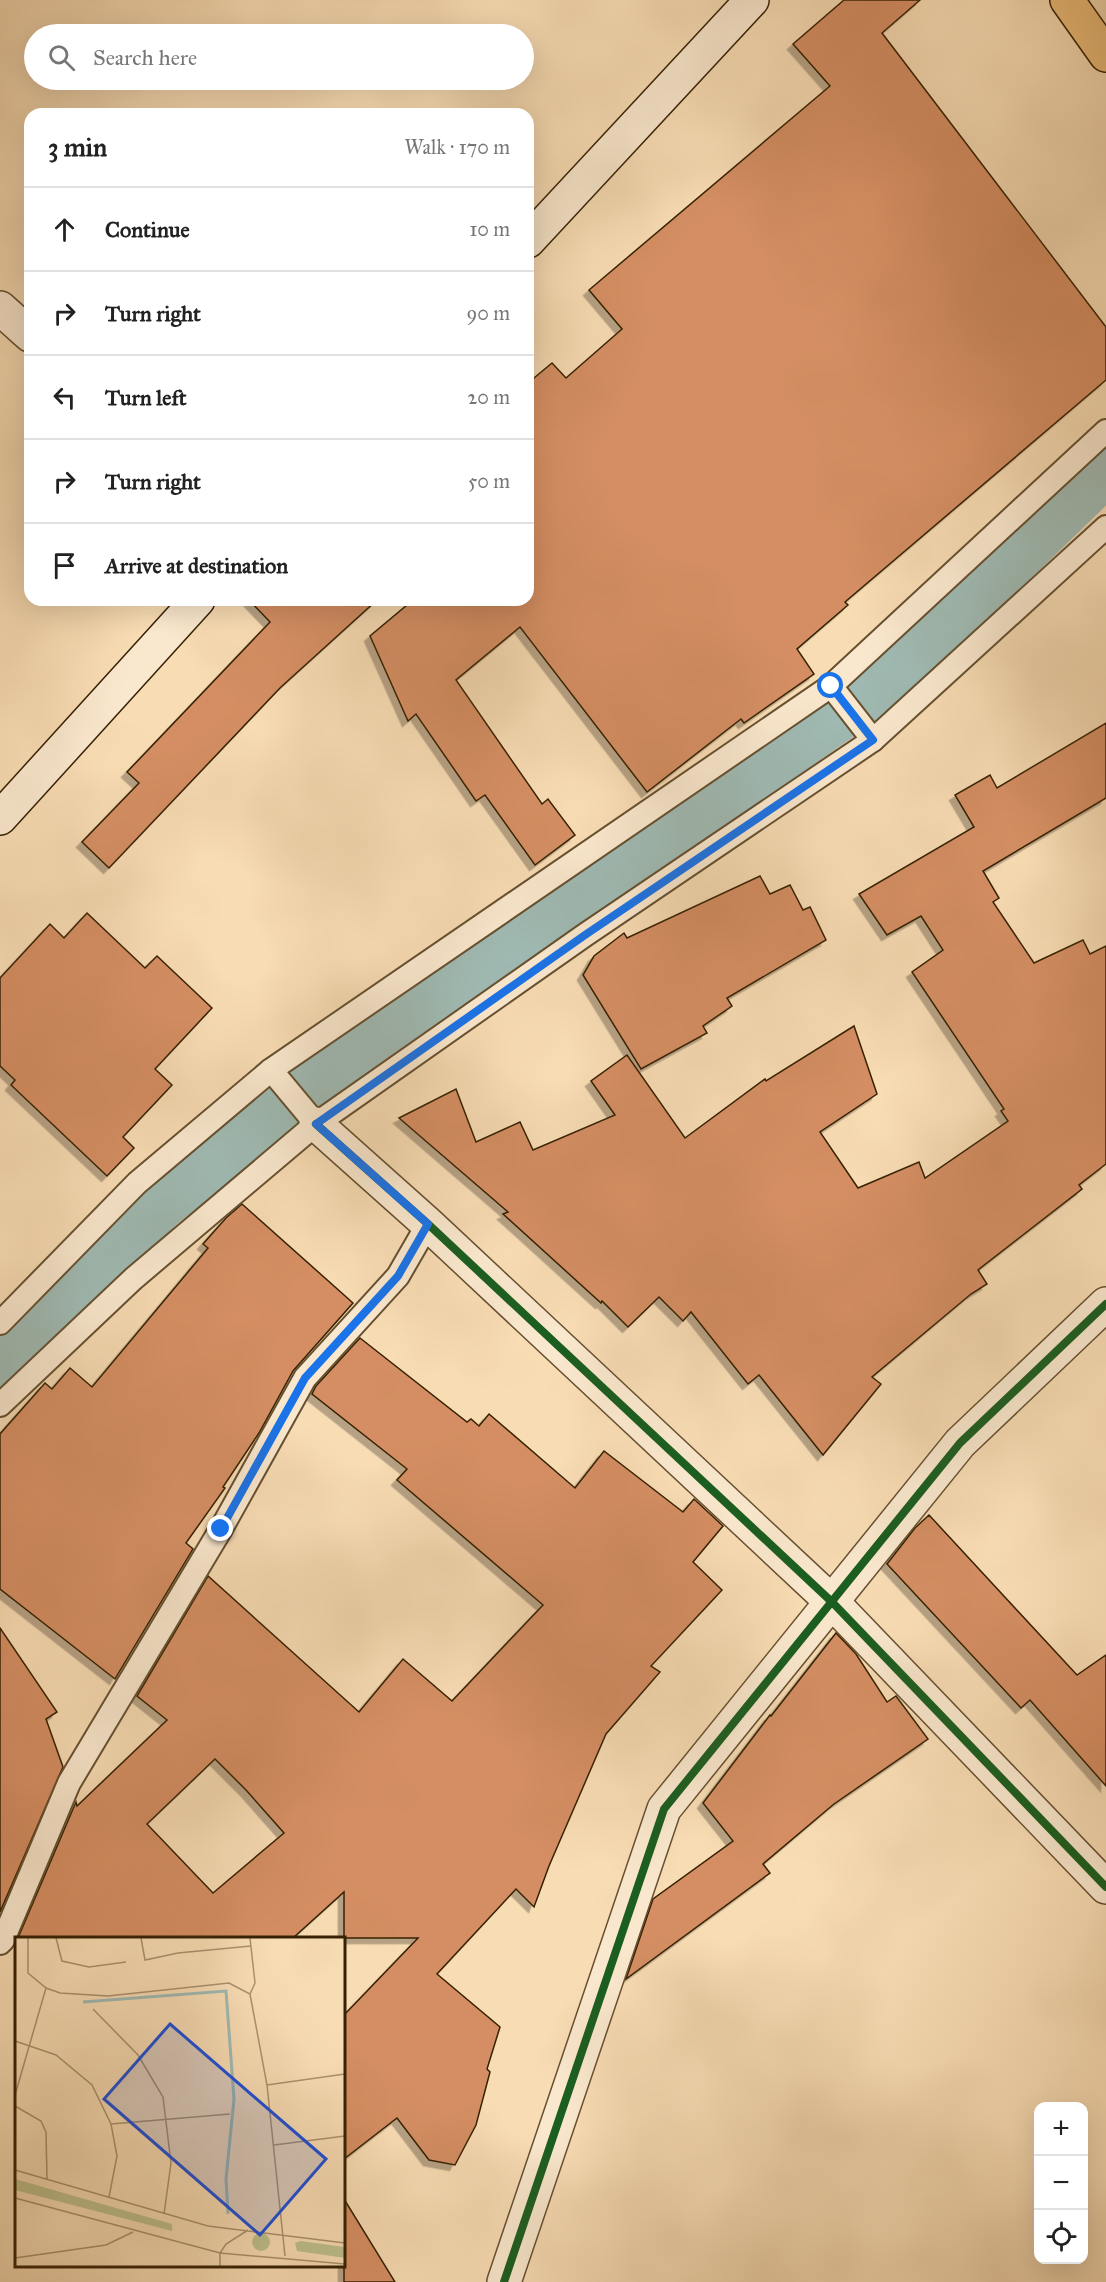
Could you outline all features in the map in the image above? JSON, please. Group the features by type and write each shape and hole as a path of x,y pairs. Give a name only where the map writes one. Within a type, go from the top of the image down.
{"highway":[{"path":"1067,0 1106,55"}],"street":[{"path":"534,236 752,0"},
{"path":"0,308 24,330"},
{"path":"0,818 193,606"},
{"path":"312,1120 428,1224 832,1603 1106,1887"},
{"path":"504,2282 664,1809 960,1443 1106,1304"}],"lane":[{"path":"0,1323 137,1183 271,1070 831,686 1106,431"},
{"path":"0,1405 133,1279 312,1120 873,740 1106,527"},
{"path":"831,686 873,740"},
{"path":"271,1070 312,1120"},
{"path":"0,1943 69,1783 221,1529 305,1378 398,1276 428,1224"}],"building":[{"path":"844,0 920,0 882,33 1106,327 1106,380 845,602 848,605 797,649 814,674 744,723 741,719 647,792 520,627 456,680 542,804 548,799 575,835 535,865 485,795 476,801 416,714 408,721 370,636 406,606 534,606 534,378 552,363 566,378 622,329 589,290 830,86 793,44"},
{"path":"255,606 370,606 280,688 109,868 82,842 139,783 127,772 270,622"},
{"path":"1106,723 1106,798 983,871 999,898 993,902 1034,963 1083,940 1090,954 1106,946 1106,1164 1079,1185 1082,1189 978,1270 987,1284 971,1294 872,1377 881,1384 823,1455 759,1375 748,1384 691,1312 683,1321 659,1297 628,1327 602,1301 601,1303 503,1214 508,1212 399,1118 456,1089 476,1142 520,1122 533,1150 615,1115 591,1081 627,1055 685,1138 765,1079 766,1081 854,1026 877,1094 820,1132 858,1188 919,1162 925,1178 1008,1121 1001,1111 1004,1109 912,972 943,950 921,916 887,935 859,894 974,827 955,795 990,775 997,788"},
{"path":"760,876 770,894 790,885 803,910 810,907 826,940 727,998 732,1006 703,1026 707,1033 641,1069 583,975 594,956 624,933 627,938"},
{"path":"87,913 145,968 157,956 212,1008 155,1069 172,1085 123,1137 134,1148 107,1176 11,1085 15,1080 0,1066 0,978 50,924 64,938"},
{"path":"242,1204 353,1303 293,1371 259,1433 223,1487 225,1488 186,1543 193,1549 115,1679 0,1589 0,1434 45,1383 52,1389 70,1368 92,1387 208,1248 203,1244"},
{"path":"360,1338 467,1422 471,1419 479,1426 489,1414 575,1488 604,1451 683,1512 694,1499 723,1526 693,1562 722,1590 651,1666 660,1672 606,1734 549,1866 534,1907 516,1889 437,1974 500,2027 487,2069 490,2072 476,2125 455,2165 429,2160 397,2118 345,2158 345,2014 418,1938 345,1938 344,1892 294,1937 18,1937 76,1802 77,1806 167,1720 137,1696 208,1576 359,1712 403,1659 452,1701 543,1605 397,1480 407,1469 312,1394 316,1386","holes":["215,1759 284,1833 213,1893 147,1824"]},
{"path":"929,1515 1077,1675 1106,1655 1106,1786 1030,1700 1021,1708 887,1564 915,1528"},
{"path":"0,1628 57,1712 46,1719 63,1767 0,1912"},
{"path":"836,1633 856,1654 887,1702 896,1696 928,1739 834,1804 763,1864 770,1873 626,1979 653,1899 733,1841 703,1803"},
{"path":"345,2201 395,2282 344,2282 345,2267"}],"waterway":[{"path":"0,1366 161,1204 382,1034 889,681 1106,470"}],"cycle path":[{"path":"316,1124 428,1224 833,1603 1106,1887"},
{"path":"504,2282 664,1809 960,1443 1106,1304"}],"route":[{"path":"221,1529 305,1378 398,1276 428,1224 316,1124 585,935 873,740 831,686"}]}
